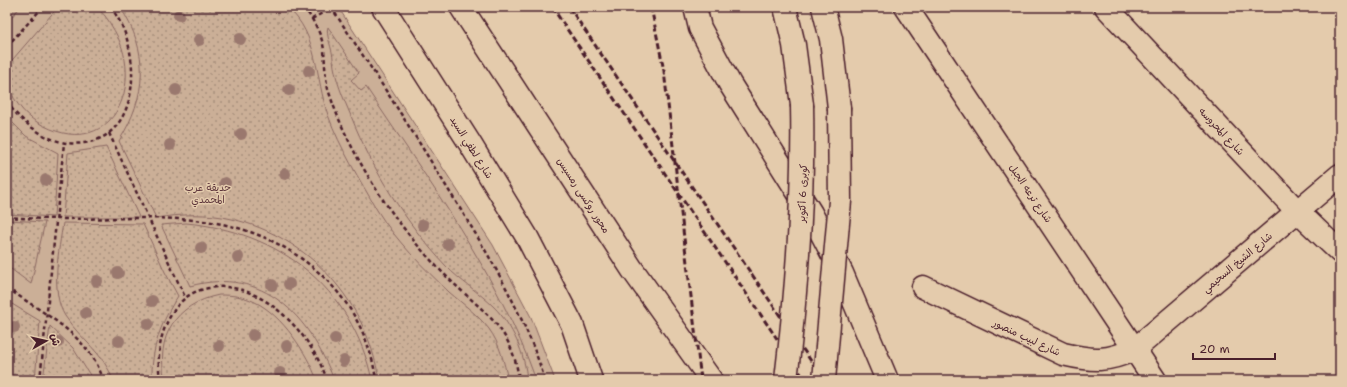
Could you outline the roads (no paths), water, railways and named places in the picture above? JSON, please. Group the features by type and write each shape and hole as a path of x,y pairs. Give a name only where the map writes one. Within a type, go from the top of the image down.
{"main road":[{"name":"شارع لطفي السيد","path":"383,7 469,142 527,237 572,324 591,380"},
{"name":"محور روكسى رمسيس","path":"461,7 632,269 711,380"},
{"path":"695,7 700,28 727,80 815,220 842,273 887,380"},
{"name":"كوبرى 6 أكتوبر","path":"785,7 794,45 802,105 803,151 800,244 786,380"},
{"path":"824,7 831,40 839,108 840,154 837,248 824,380"},
{"name":"شارع ترعه الجبل","path":"906,7 1135,349 1154,380"},
{"name":"شارع المحروسه","path":"1106,7 1297,211 1340,252"},
{"name":"شارع الشيخ السحيمي","path":"1135,349 1340,175"},
{"name":"شارع لبيب منصور","path":"923,287 1063,354 1081,359 1100,360 1116,358 1135,349"}],"railway":[{"path":"552,7 805,380"},
{"path":"569,7 824,380"},
{"path":"651,7 664,71 701,380"}],"park label":[{"name":"حديقة عرب المحمدي","path":"208,192"}]}
